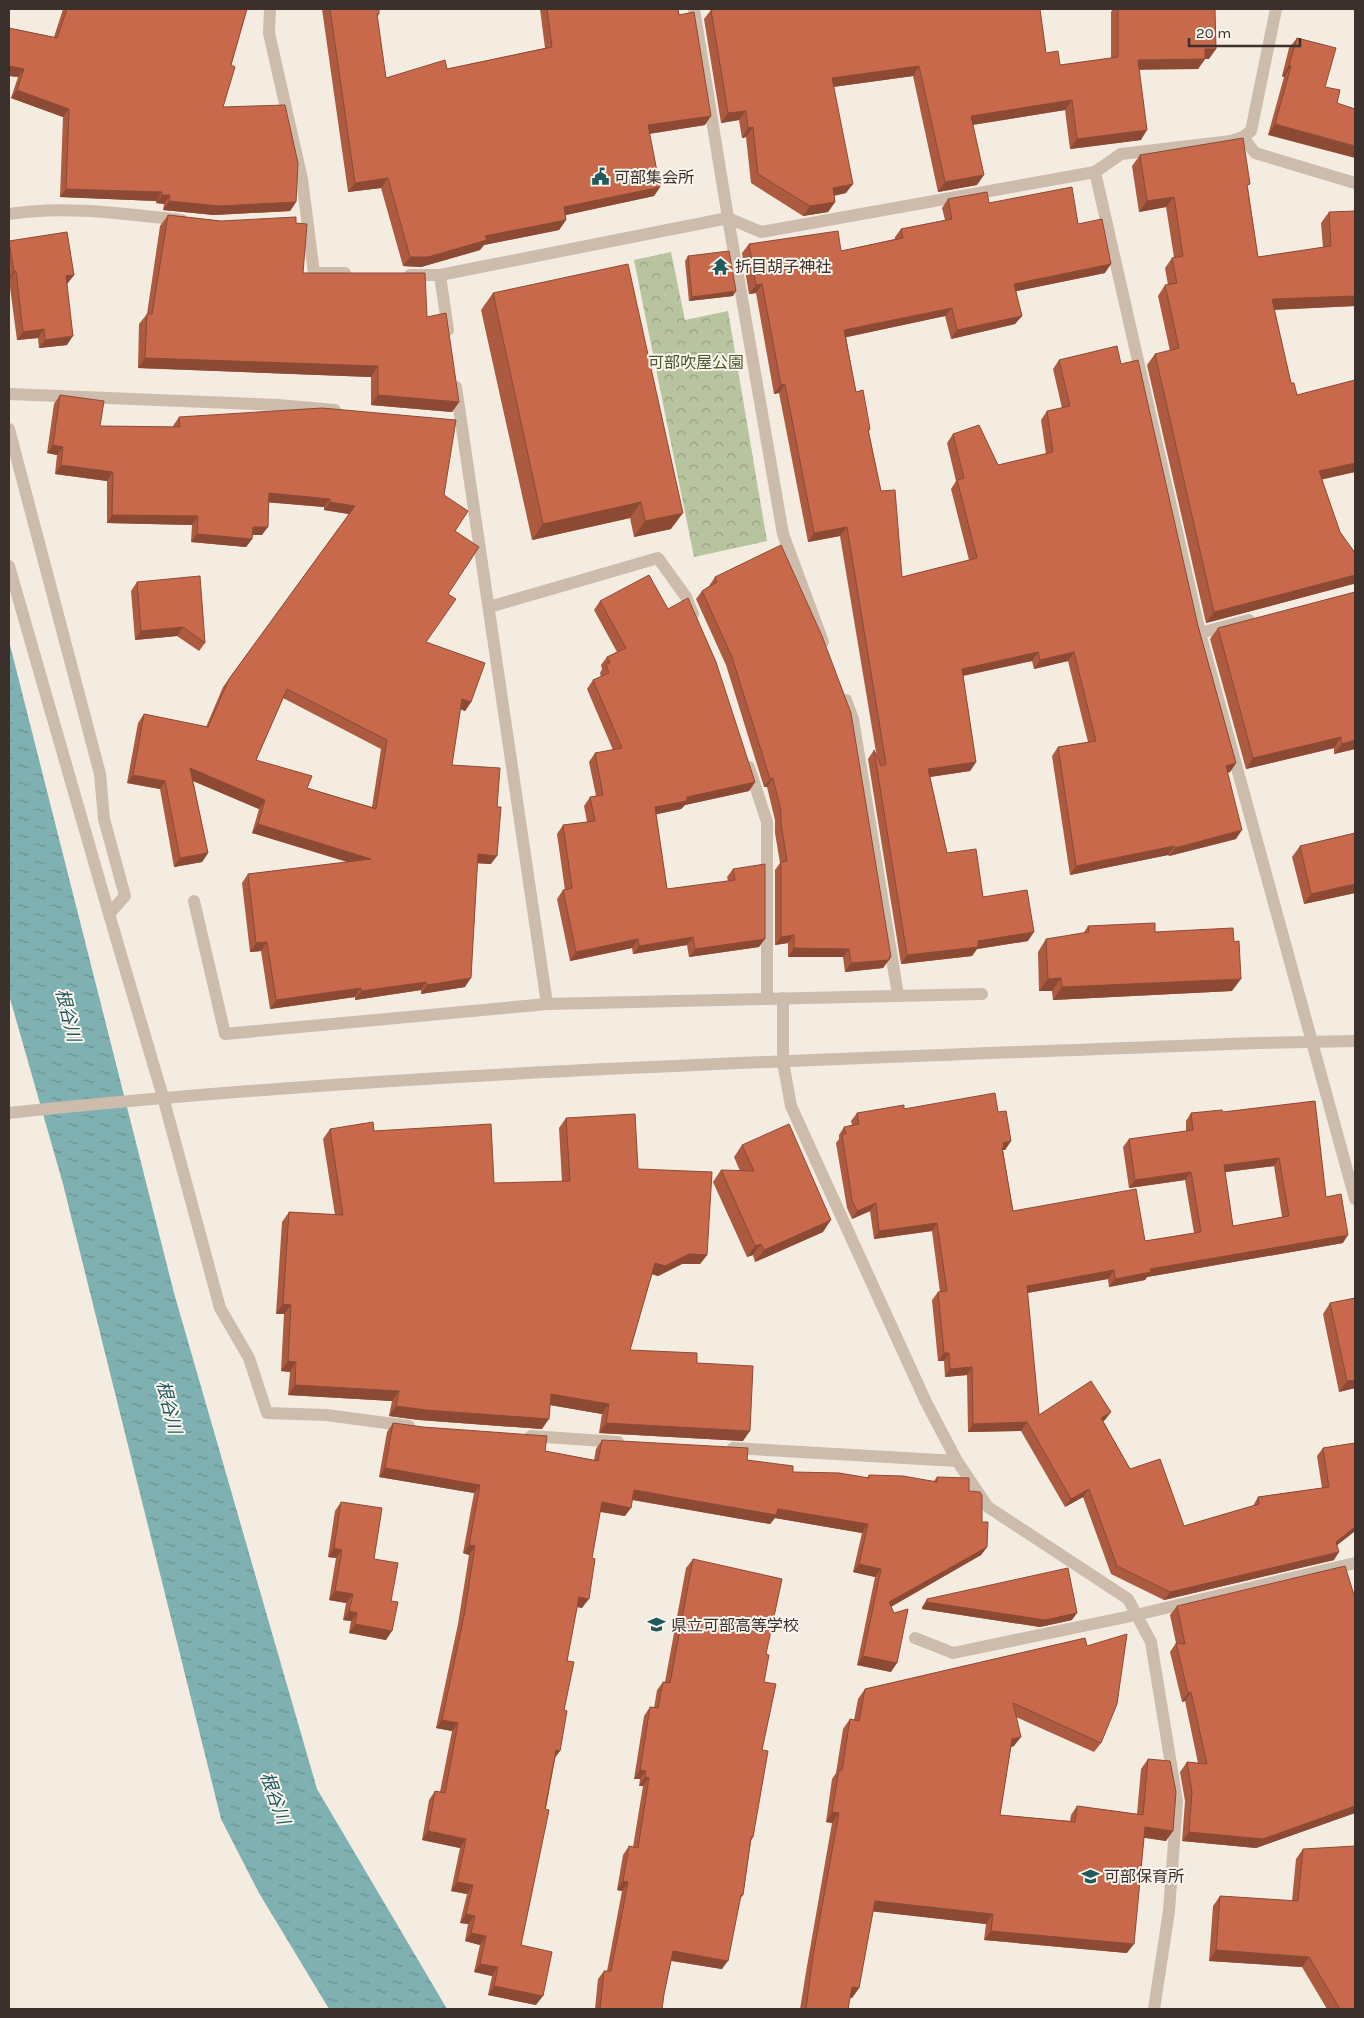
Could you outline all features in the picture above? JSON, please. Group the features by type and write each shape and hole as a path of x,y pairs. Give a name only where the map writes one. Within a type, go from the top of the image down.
{"street":[{"path":"270,9 269,33 302,179 302,218 314,273 353,274"},
{"path":"694,9 782,534 828,654"},
{"path":"401,275 440,275 728,218 760,232 1095,172 1120,154 1231,141 1243,137 1251,131 1276,9"},
{"path":"1243,137 1256,153 1355,183"},
{"path":"1095,172 1200,633 1355,1199"},
{"path":"9,214 23,212 96,211 194,221"},
{"path":"440,275 450,344"},
{"path":"454,373 457,421 489,607 547,1004"},
{"path":"9,394 278,405 346,411"},
{"path":"9,429 100,774 104,819 125,896 109,914"},
{"path":"489,607 658,558 686,597 698,624"},
{"path":"9,566 162,1097 220,1308 249,1358 267,1414 326,1415 418,1428"},
{"path":"1200,633 1264,616"},
{"path":"842,691 853,719 898,995"},
{"path":"744,751 767,822 767,999"},
{"path":"194,901 225,1034 547,1004 982,994"},
{"path":"783,998 783,1062 791,1106 926,1402 957,1461 988,1507 1128,1600 1151,1642 1177,1801 1169,1910 1154,2009"},
{"path":"9,1113 162,1097 470,1075 1313,1041 1355,1041"},
{"path":"517,1435 635,1443"},
{"path":"723,1448 957,1461"},
{"path":"915,1638 953,1653 1136,1615 1355,1563"}],"green space":[{"name":"可部吹屋公園","path":"671,252 685,320 728,311 767,541 694,557 634,260"}],"water":[{"name":"根谷川","path":"9,641 174,1293 317,1789 447,2009 329,2009 259,1893 221,1819 63,1184 9,995"}],"building":[{"path":"67,9 247,9 231,65 235,67 223,107 285,105 298,163 296,202 220,206 169,201 170,195 162,195 162,192 66,189 69,109 17,90 24,69 9,66 9,28 57,38"},
{"path":"330,9 379,9 379,14 377,14 386,78 445,60 447,69 552,47 547,9 678,9 679,15 694,12 711,116 648,125 660,187 564,207 566,220 485,236 487,240 428,257 410,257 388,178 355,183"},
{"path":"1040,9 1046,53 1058,51 1060,65 1118,57 1118,9 1215,9 1216,49 1205,49 1205,59 1138,60 1147,130 1077,139 1072,100 971,116 984,175 945,182 919,66 832,78 853,184 833,188 835,202 810,206 758,174 753,127 748,128 746,111 728,113 711,10"},
{"path":"1297,38 1336,48 1325,87 1340,90 1337,103 1355,109 1355,146 1275,124"},
{"path":"1243,138 1250,184 1247,185 1258,257 1331,246 1329,212 1355,211 1355,296 1272,299 1291,383 1294,383 1297,395 1355,380 1355,463 1319,471 1340,532 1355,553 1355,575 1214,612 1155,354 1179,348 1165,285 1177,283 1172,258 1183,256 1174,197 1147,201 1140,155"},
{"path":"1072,187 1078,224 1102,219 1111,264 1014,284 1022,316 957,330 952,308 844,330 856,392 863,390 870,429 868,430 881,491 895,490 902,577 977,558 957,480 964,478 953,434 979,425 998,465 1053,452 1047,411 1070,406 1059,360 1117,346 1121,364 1138,360 1198,626 1236,763 1226,766 1242,830 1175,848 1174,846 1076,866 1058,747 1096,741 1074,652 1040,660 1038,652 962,669 976,762 928,769 947,853 976,849 983,897 1027,890 1034,932 978,941 978,947 907,955 874,750 881,766 886,764 847,527 814,533 785,384 781,385 762,284 756,285 749,244 838,231 841,251 903,238 901,229 952,219 948,199 987,192 989,203"},
{"path":"168,215 221,221 296,217 296,223 307,224 303,273 425,273 427,317 446,313 459,402 378,395 378,366 145,358 147,314 152,314"},
{"path":"67,232 74,275 66,276 73,336 45,340 44,329 23,332 16,271 14,271 9,241"},
{"path":"729,251 736,291 692,297 688,256"},
{"path":"628,264 683,513 645,521 641,502 543,524 493,293"},
{"path":"60,395 104,401 100,426 180,427 179,417 322,408 456,420 444,495 468,511 455,531 479,547 448,594 456,599 426,642 485,663 471,702 462,699 452,765 500,768 497,807 501,807 497,856 478,854 471,978 427,985 426,982 361,991 361,988 276,1000 267,942 256,943 248,874 371,859 258,824 265,800 190,768 208,853 180,858 165,781 133,775 144,714 208,727 229,679 355,506 330,502 330,499 269,493 268,527 253,527 252,539 197,534 198,516 112,515 113,472 61,465 63,447 53,445","holes":["287,689 387,740 376,809 307,788 312,776 256,760"]},
{"path":"781,545 822,636 851,713 891,957 889,957 889,960 851,963 849,949 794,948 794,935 781,937 781,862 787,861 781,824 781,811 773,778 770,779 732,657 702,591 717,582 715,577"},
{"path":"649,575 668,609 688,598 716,662 755,782 687,797 687,801 655,807 667,889 735,880 733,869 765,864 765,939 695,949 693,937 639,946 638,939 576,952 563,890 572,888 563,825 595,821 590,797 603,795 595,753 622,748 593,680 609,673 606,664 610,663 607,657 626,648 600,601"},
{"path":"200,576 205,643 183,627 141,631 137,582"},
{"path":"1355,592 1355,740 1342,744 1341,737 1253,758 1218,628"},
{"path":"1355,833 1355,884 1311,894 1300,846"},
{"path":"1155,923 1155,932 1233,928 1234,942 1239,941 1241,979 1062,987 1061,978 1048,979 1046,939 1089,932 1088,926"},
{"path":"995,1093 998,1112 1006,1111 1011,1141 1003,1143 1004,1148 1002,1148 1013,1211 1136,1189 1145,1241 1201,1232 1191,1172 1135,1180 1129,1139 1193,1130 1191,1113 1222,1110 1223,1112 1315,1101 1326,1197 1341,1194 1348,1235 1150,1269 1151,1272 1115,1279 1114,1270 1027,1286 1039,1415 1091,1381 1111,1412 1101,1418 1130,1469 1160,1459 1184,1526 1259,1504 1258,1497 1329,1487 1323,1448 1355,1443 1355,1527 1336,1542 1339,1552 1170,1592 1117,1566 1089,1489 1071,1499 1027,1422 973,1424 972,1367 950,1369 949,1353 944,1353 938,1292 947,1291 937,1223 879,1231 876,1203 857,1211 852,1200 842,1134 846,1134 844,1127 859,1124 857,1113 904,1105 904,1109","holes":["1279,1158 1289,1216 1233,1226 1224,1165"]},
{"path":"635,1114 638,1169 712,1172 707,1255 689,1254 665,1266 655,1263 630,1350 697,1353 697,1363 753,1366 750,1431 606,1423 609,1404 551,1394 549,1419 396,1406 399,1391 295,1385 296,1362 288,1361 291,1305 283,1304 289,1212 343,1215 330,1129 373,1122 374,1131 491,1124 494,1183 570,1181 566,1118"},
{"path":"789,1124 831,1220 764,1250 761,1244 755,1246 721,1170 754,1171 742,1145"},
{"path":"1355,1298 1355,1380 1347,1381 1330,1303"},
{"path":"393,1423 547,1436 545,1451 598,1461 602,1440 748,1448 747,1460 793,1466 793,1472 839,1473 869,1478 869,1475 903,1476 937,1482 937,1477 969,1478 969,1491 980,1492 982,1495 982,1522 988,1522 987,1547 889,1602 894,1613 908,1609 897,1663 863,1656 881,1569 859,1564 868,1524 778,1509 776,1515 634,1490 631,1508 602,1502 592,1558 595,1559 589,1599 579,1597 567,1661 574,1662 564,1710 567,1711 560,1751 556,1750 545,1809 549,1810 521,1945 552,1952 543,1996 494,1986 498,1967 480,1964 486,1936 471,1933 475,1916 466,1914 473,1885 457,1882 466,1839 428,1831 435,1791 445,1793 458,1723 442,1720 464,1616 475,1546 469,1545 480,1485 385,1468"},
{"path":"341,1502 382,1508 374,1559 398,1563 391,1601 398,1602 392,1631 355,1624 357,1613 349,1611 353,1594 335,1591 342,1550 334,1548"},
{"path":"693,1559 782,1579 766,1654 769,1655 764,1682 776,1684 762,1750 768,1751 753,1837 751,1837 743,1895 741,1895 728,1961 673,1951 662,2009 600,2009 604,1971 611,1971 628,1882 623,1881 629,1846 638,1848 649,1778 645,1777 646,1771 640,1770 650,1707 658,1708 663,1682 670,1683"},
{"path":"1345,1566 1355,1598 1355,1806 1263,1839 1189,1832 1192,1792 1187,1762 1207,1764 1191,1692 1188,1693 1176,1643 1185,1644 1177,1606"},
{"path":"1068,1568 1077,1613 1045,1620 927,1602 927,1599"},
{"path":"1127,1634 1117,1704 1101,1743 1013,1703 1021,1737 1012,1739 1000,1815 1075,1822 1077,1806 1143,1815 1148,1759 1170,1761 1176,1792 1173,1831 1145,1827 1134,1944 991,1931 993,1914 875,1901 859,1988 852,1987 848,2009 806,2009 813,1956 839,1813 832,1812 839,1770 842,1770 850,1719 859,1721 865,1689 1085,1638 1087,1646"},
{"path":"1355,1846 1355,2009 1340,2009 1309,1957 1216,1950 1220,1896 1298,1901 1303,1849"}],"place":[{"name":"可部集会所","path":"600,177"},
{"name":"折目胡子神社","path":"721,266"},
{"name":"県立可部高等学校","path":"657,1625"},
{"name":"可部保育所","path":"1090,1876"}]}
